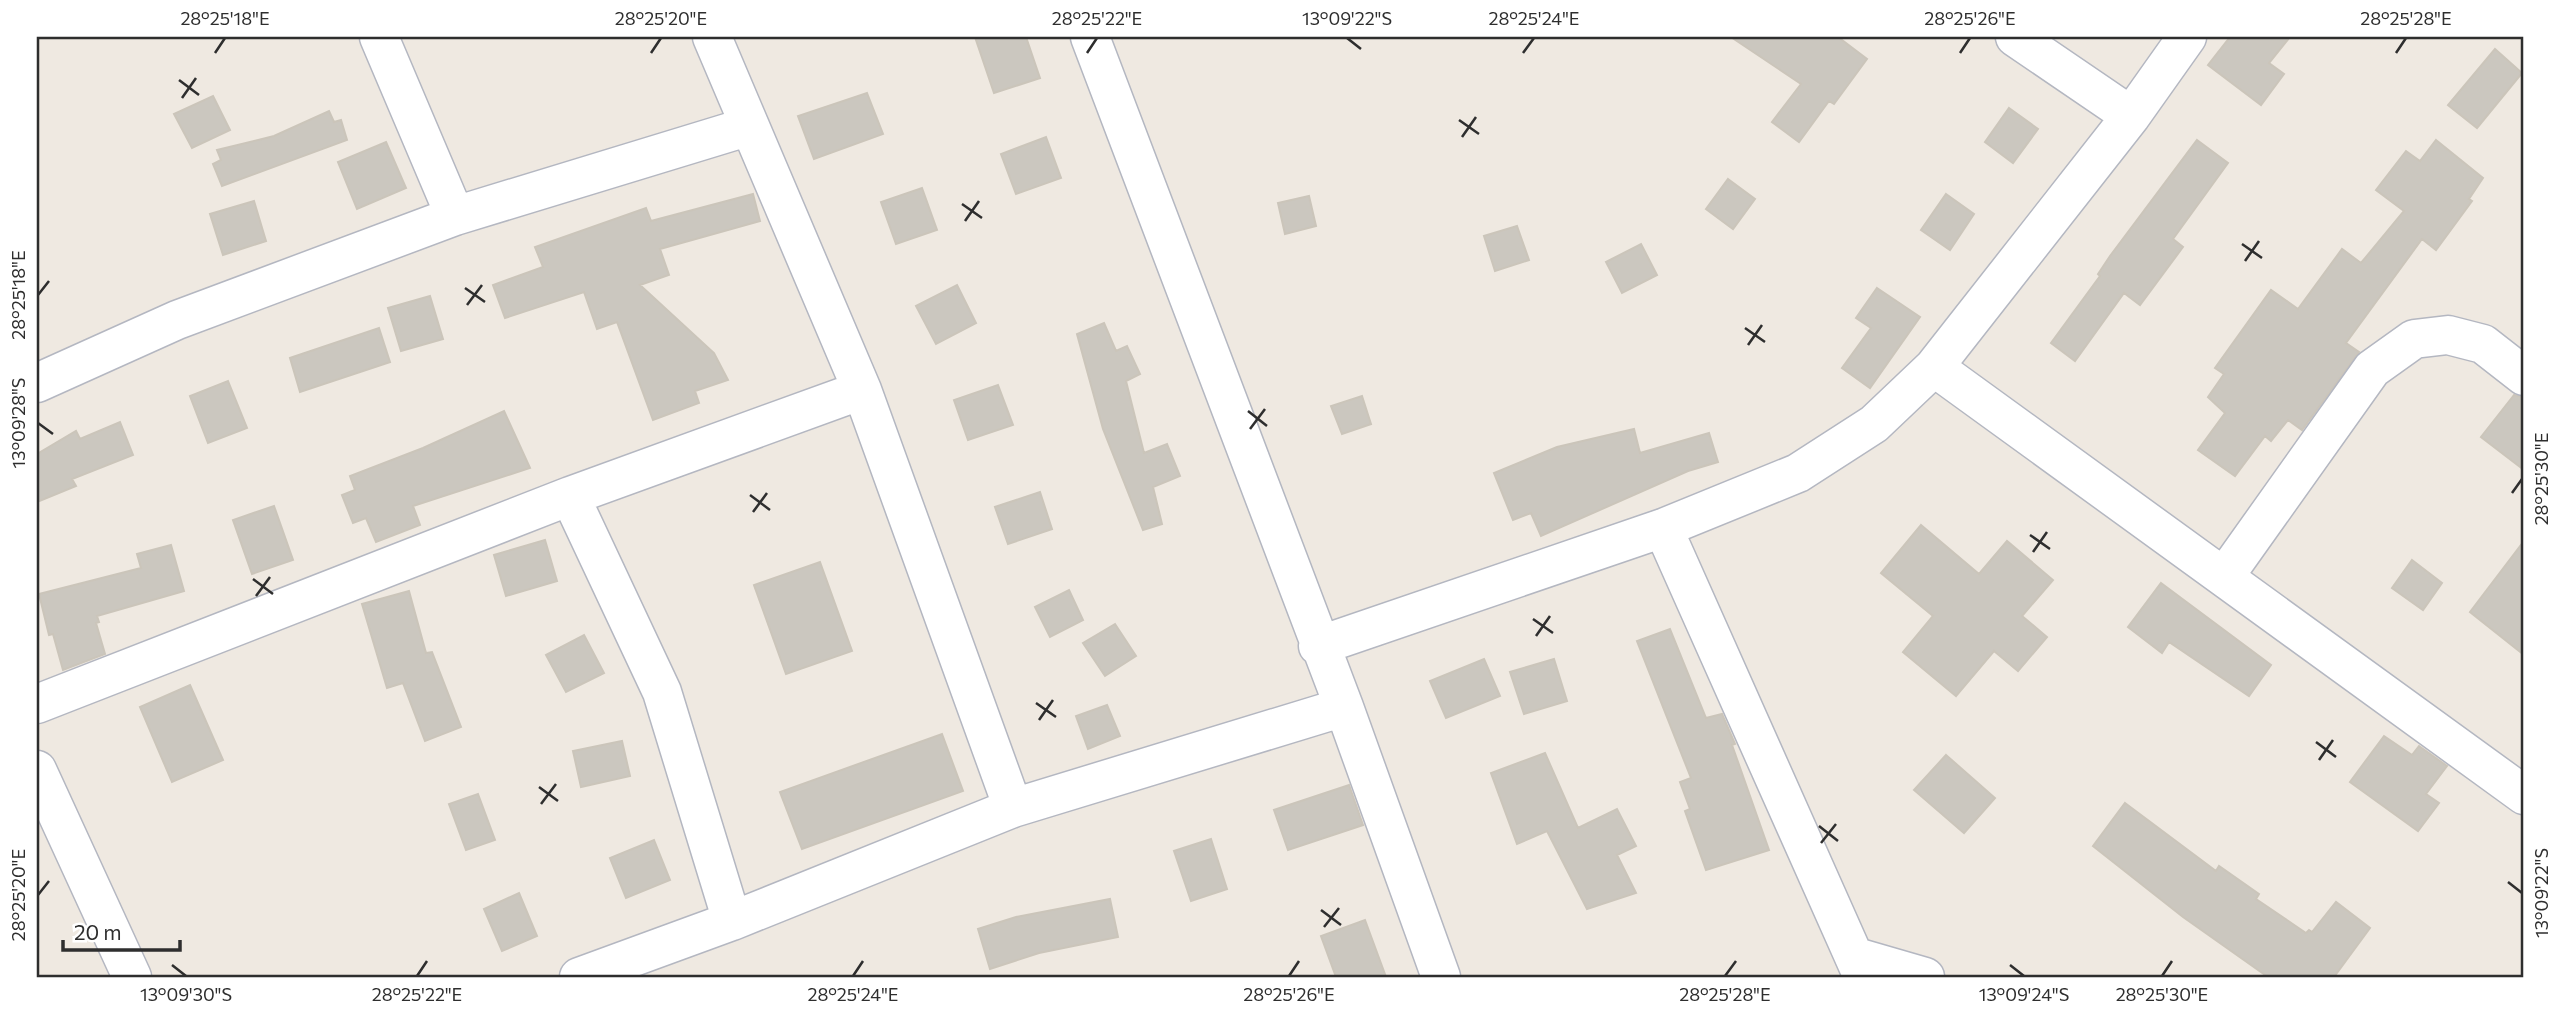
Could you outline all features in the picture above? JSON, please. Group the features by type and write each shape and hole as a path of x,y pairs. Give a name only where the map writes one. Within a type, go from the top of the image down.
{"street":[{"path":"379,37 455,216"},
{"path":"712,37 862,390 1013,808"},
{"path":"1090,37 1343,707 1441,977"},
{"path":"2015,37 2131,116"},
{"path":"1318,646 1663,528 1798,473 1874,424 1934,366 2131,116 2187,37"},
{"path":"37,383 177,320 455,216 750,126"},
{"path":"2224,577 2372,369 2414,339 2448,335 2483,344 2524,376"},
{"path":"1934,366 2524,795"},
{"path":"37,704 570,496 862,390"},
{"path":"570,496 662,692 732,921"},
{"path":"1663,528 1859,967 1925,977"},
{"path":"579,977 732,921 1013,808 1343,707"},
{"path":"37,770 132,977"}],"building":[{"path":"975,37 1026,37 1040,78 994,93"},
{"path":"1731,37 1838,37 1867,59 1834,104 1829,101 1799,142 1772,122 1801,84"},
{"path":"2230,37 2290,37 2269,63 2284,74 2261,105 2208,65"},
{"path":"2495,49 2522,73 2477,128 2448,105"},
{"path":"867,93 883,134 814,159 798,116"},
{"path":"213,96 230,130 192,148 174,114"},
{"path":"2009,108 2038,129 2013,163 1985,142"},
{"path":"329,111 334,122 341,120 347,140 222,186 213,164 221,160 217,150 274,136"},
{"path":"1046,137 1061,178 1016,194 1001,154"},
{"path":"2197,140 2228,163 2173,239 2183,247 2140,305 2124,293 2075,361 2051,343 2100,276 2098,274 2110,256"},
{"path":"2436,140 2483,178 2469,199 2472,201 2436,250 2422,239 2346,343 2359,352 2302,430 2288,420 2271,441 2265,436 2235,476 2198,450 2225,413 2208,397 2224,374 2215,368 2271,290 2298,309 2342,249 2361,263 2404,211 2376,190 2406,151 2420,161"},
{"path":"386,142 406,188 357,209 338,162"},
{"path":"1728,179 1755,199 1733,229 1706,209"},
{"path":"922,188 937,230 896,244 881,202"},
{"path":"753,194 760,221 660,249 669,275 640,285 714,353 728,380 695,391 699,403 653,420 617,322 597,329 584,292 505,318 493,285 543,267 535,247 646,208 651,221"},
{"path":"1946,194 1974,214 1950,250 1921,230"},
{"path":"1309,196 1316,226 1285,234 1278,203"},
{"path":"254,201 266,241 223,255 210,214"},
{"path":"1517,226 1529,260 1495,271 1484,236"},
{"path":"1641,244 1657,275 1622,293 1606,262"},
{"path":"957,285 976,323 936,344 916,306"},
{"path":"1877,288 1920,317 1870,388 1842,368 1871,328 1856,318"},
{"path":"430,296 443,339 401,351 388,308"},
{"path":"1104,323 1116,351 1127,346 1140,374 1126,381 1144,453 1167,444 1180,476 1153,487 1162,524 1143,530 1103,429 1077,334"},
{"path":"379,328 390,362 300,392 290,358"},
{"path":"228,381 247,428 208,443 190,396"},
{"path":"998,385 1013,425 968,440 954,400"},
{"path":"2514,395 2524,397 2524,470 2481,437"},
{"path":"1362,396 1371,424 1342,434 1331,406"},
{"path":"504,411 530,468 413,506 420,525 376,542 366,518 353,523 342,495 355,490 350,476 423,448"},
{"path":"120,422 133,455 72,479 76,486 37,502 37,454 76,431 80,439"},
{"path":"1634,429 1640,453 1709,433 1718,462 1688,471 1541,536 1531,513 1513,520 1494,473 1557,447"},
{"path":"1040,492 1052,529 1008,544 995,507"},
{"path":"274,506 293,560 252,574 233,520"},
{"path":"1921,525 1979,574 2007,541 2053,580 2022,616 2047,637 2018,671 1994,651 1956,696 1903,652 1933,616 1881,573"},
{"path":"545,540 557,581 506,596 494,555"},
{"path":"2524,541 2524,655 2470,612"},
{"path":"171,545 184,591 97,616 99,622 96,623 105,654 63,670 53,634 49,635 39,594 141,568 137,554"},
{"path":"2412,560 2442,583 2423,610 2392,588"},
{"path":"820,562 852,651 786,674 754,585"},
{"path":"2161,583 2271,665 2249,696 2169,642 2162,653 2128,627"},
{"path":"1069,590 1083,620 1050,637 1035,607"},
{"path":"409,591 426,653 432,652 461,727 425,741 403,683 387,688 362,604"},
{"path":"1115,624 1136,656 1105,676 1083,643"},
{"path":"1670,629 1706,718 1722,714 1735,744 1732,745 1769,850 1706,870 1685,811 1690,809 1680,782 1691,778 1637,641"},
{"path":"584,635 604,673 566,692 546,655"},
{"path":"1484,659 1500,696 1446,718 1430,681"},
{"path":"1554,659 1567,701 1524,714 1510,672"},
{"path":"190,685 223,760 172,782 140,707"},
{"path":"1107,705 1120,736 1088,749 1076,716"},
{"path":"942,734 963,791 802,849 780,792"},
{"path":"2384,736 2412,755 2419,746 2447,766 2426,794 2439,803 2418,831 2350,782"},
{"path":"622,741 630,776 581,787 573,751"},
{"path":"1545,753 1578,828 1617,809 1636,846 1617,855 1636,893 1587,909 1547,831 1517,844 1491,773"},
{"path":"1946,755 1995,798 1964,833 1914,790"},
{"path":"1349,785 1363,825 1288,850 1274,810"},
{"path":"478,794 495,840 466,850 449,804"},
{"path":"2125,803 2216,871 2219,866 2259,894 2256,899 2306,933 2309,930 2312,932 2336,902 2370,928 2334,977 2268,977 2183,917 2093,846"},
{"path":"1211,839 1227,889 1191,901 1174,851"},
{"path":"654,840 670,880 626,898 610,858"},
{"path":"519,893 537,936 502,951 484,909"},
{"path":"1110,899 1118,937 1039,953 990,969 978,929 1016,917"},
{"path":"1365,920 1386,977 1336,977 1321,936"}]}
